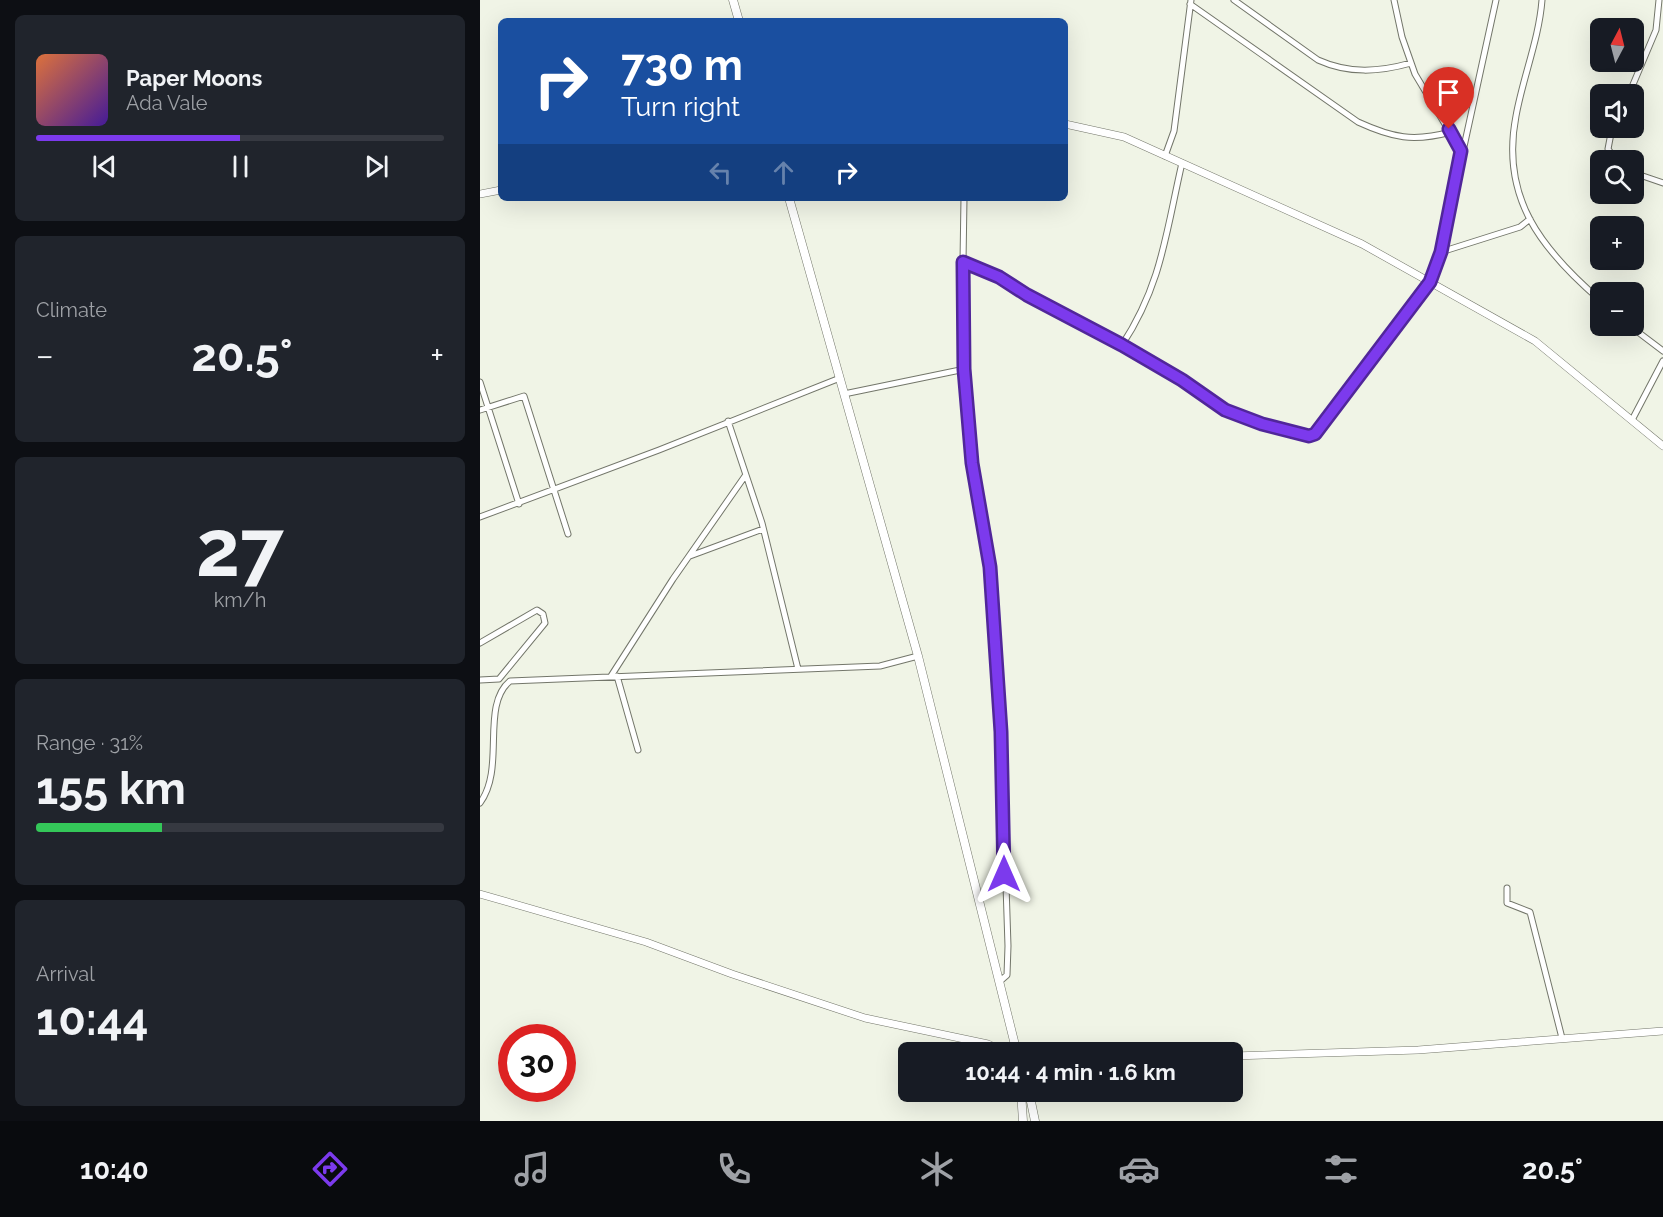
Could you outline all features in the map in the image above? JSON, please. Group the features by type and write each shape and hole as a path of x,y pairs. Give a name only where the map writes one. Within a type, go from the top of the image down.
{"main road":[{"path":"733,0 738,18"},
{"path":"790,201 918,656 1014,1042"},
{"path":"1022,1102 1023,1121"},
{"path":"1031,1102 1035,1121"}],"street":[{"path":"1234,0 1318,60 1333,67 1386,70 1411,63"},
{"path":"1394,0 1411,63 1461,151"},
{"path":"963,262 999,277 1027,295 1122,345 1182,380 1225,410 1262,424 1309,436 1315,434 1430,282 1441,252 1461,151 1496,0"},
{"path":"1542,0 1516,117 1511,155 1515,177 1530,219 1557,261 1590,291"},
{"path":"1633,84 1656,30 1659,0"},
{"path":"1165,156 1174,131 1190,2 1358,122 1385,134 1424,139 1451,132"},
{"path":"1068,125 1124,137 1362,244 1535,341 1663,446"},
{"path":"1122,345 1150,296 1161,263 1182,163"},
{"path":"1644,176 1663,183"},
{"path":"480,194 498,191"},
{"path":"964,201 964,369 972,463 990,567 1001,732 1008,946 1007,975 999,982"},
{"path":"1441,252 1520,227 1530,219"},
{"path":"1644,336 1663,349"},
{"path":"1632,420 1663,361"},
{"path":"844,394 964,369"},
{"path":"480,517 556,490 840,378"},
{"path":"480,382 519,504"},
{"path":"480,410 524,396 556,490 568,534"},
{"path":"728,422 763,529 798,669"},
{"path":"638,750 614,676 688,557 745,476"},
{"path":"688,557 763,529"},
{"path":"480,643 537,610 543,614 545,623 499,679 480,680"},
{"path":"480,802 485,795 491,771 492,706 500,688 510,681 880,666 918,656"},
{"path":"1507,888 1508,903 1530,912 1562,1038"},
{"path":"480,894 646,942 732,974 865,1018 979,1042"},
{"path":"1243,1056 1418,1050 1663,1031"}],"route":[{"path":"1004,874 1005,813 990,567 972,463 964,369 963,262 999,277 1027,295 1122,345 1182,380 1225,410 1262,424 1309,436 1315,434 1430,282 1441,252 1461,151 1449,129"}]}
